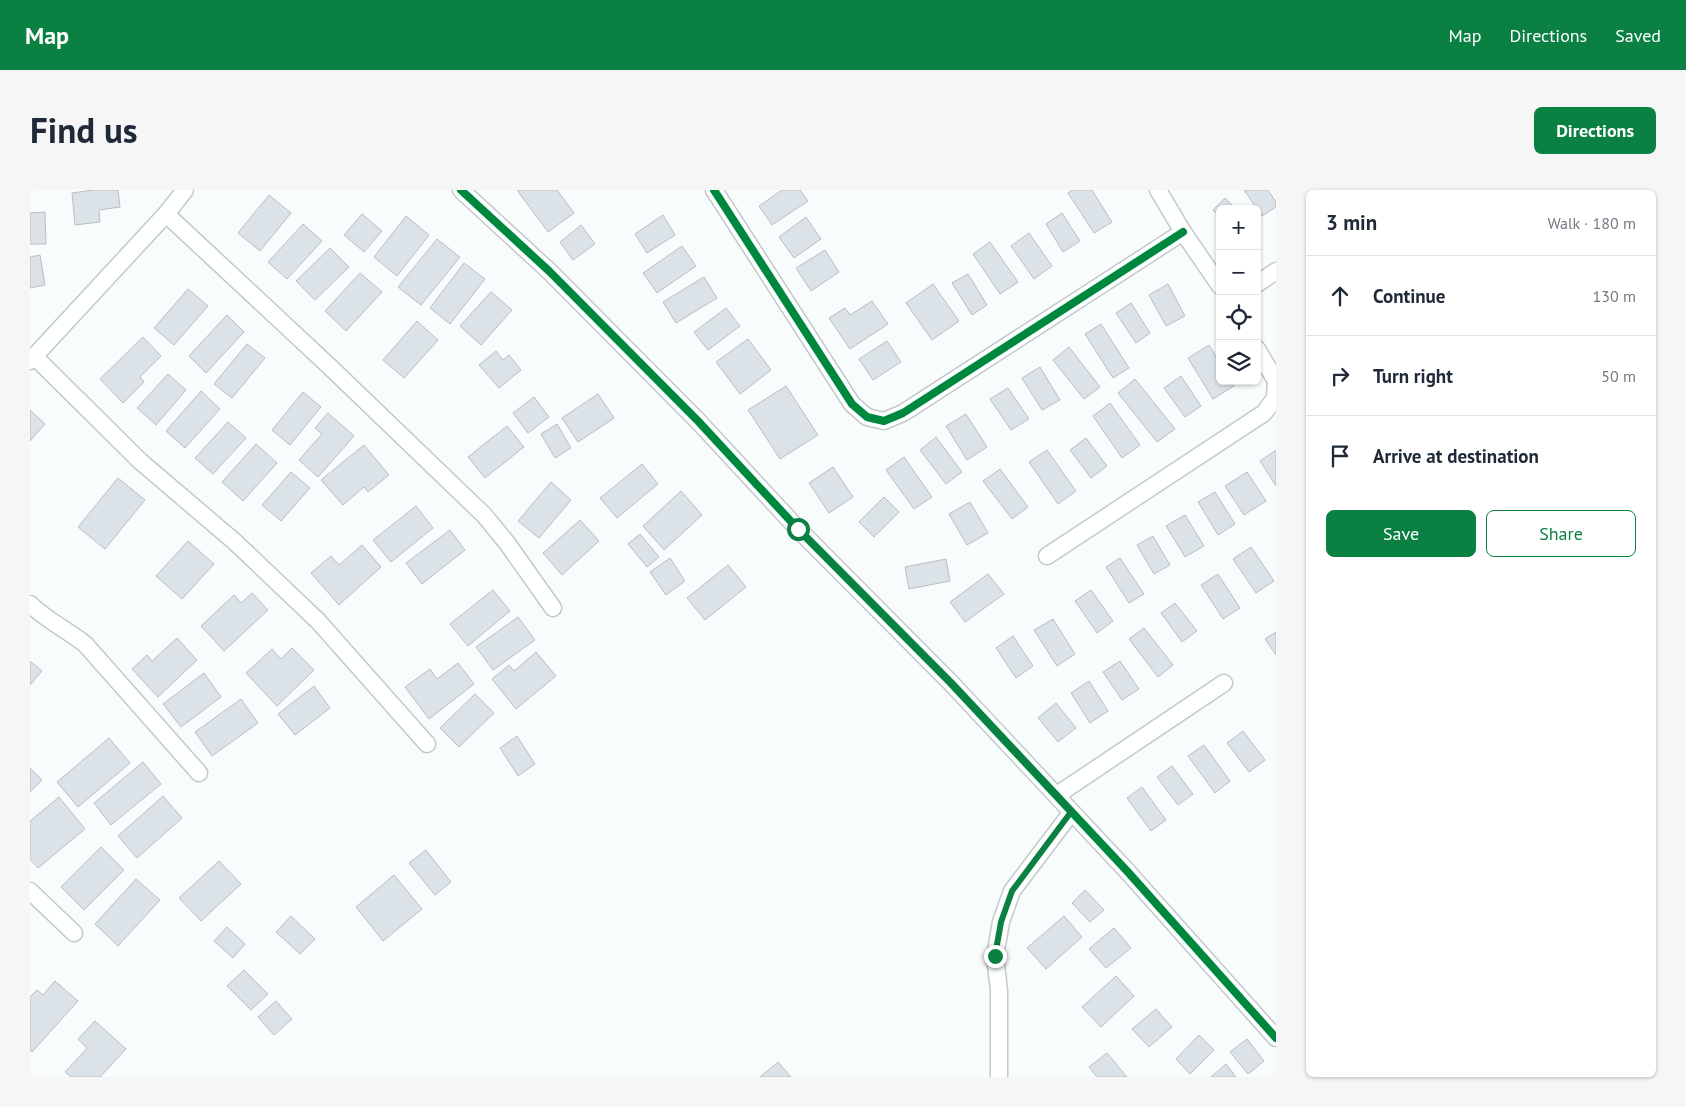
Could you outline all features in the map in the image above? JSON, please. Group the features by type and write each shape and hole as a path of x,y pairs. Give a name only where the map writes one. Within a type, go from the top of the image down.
{"street":[{"path":"461,190 548,271 691,414 798,529 951,683 1127,871 1276,1038"},
{"path":"714,190 852,404 867,417 884,421 903,413 1183,232"},
{"path":"1158,190 1183,232 1216,280"},
{"path":"181,193 166,214 32,358 140,461 234,542 318,621 427,744"},
{"path":"166,214 329,366 484,515 508,543 553,608"},
{"path":"1261,281 1276,271"},
{"path":"1047,556 1264,413 1275,398 1276,381 1261,356"},
{"path":"30,604 41,615 69,632 84,644 199,773"},
{"path":"1057,795 1224,683"},
{"path":"999,1077 999,991 995,956 1001,922 1012,891 1071,812"},
{"path":"30,891 74,933"}],"building":[{"path":"93,190 118,190 120,207 99,210 100,222 75,225 72,193"},
{"path":"517,190 557,190 574,213 548,232"},
{"path":"782,190 800,190 808,201 772,225 759,206"},
{"path":"1072,190 1092,190 1112,222 1094,233 1068,193"},
{"path":"1244,190 1268,190 1276,202 1276,207 1262,216 1261,205 1254,205"},
{"path":"269,195 291,213 260,251 238,233"},
{"path":"1225,198 1232,205 1218,205"},
{"path":"45,212 46,244 30,244 30,213"},
{"path":"1062,213 1080,241 1063,252 1046,224"},
{"path":"362,214 382,231 364,252 344,235"},
{"path":"663,215 675,235 647,253 635,234"},
{"path":"406,216 429,235 397,276 374,257"},
{"path":"806,217 821,239 794,258 779,237"},
{"path":"303,224 322,241 287,279 268,262"},
{"path":"581,225 595,244 573,260 560,242"},
{"path":"1029,233 1052,266 1034,279 1011,246"},
{"path":"437,239 460,257 421,305 398,287"},
{"path":"990,242 1018,282 1000,294 973,254"},
{"path":"682,246 696,266 657,293 643,273"},
{"path":"330,248 349,267 315,300 296,281"},
{"path":"825,250 839,272 811,291 796,268"},
{"path":"40,255 45,285 30,288 30,257"},
{"path":"464,263 485,279 450,324 430,308"},
{"path":"360,273 382,292 346,331 325,311"},
{"path":"968,274 987,305 972,315 952,283"},
{"path":"704,277 717,298 676,323 663,302"},
{"path":"933,284 959,321 932,340 906,303"},
{"path":"1168,284 1185,316 1166,326 1149,295"},
{"path":"188,289 208,306 174,345 154,328"},
{"path":"491,292 512,310 481,345 460,326"},
{"path":"872,301 888,324 850,349 829,318 845,308 850,315"},
{"path":"1131,303 1150,333 1136,343 1116,313"},
{"path":"726,308 740,326 708,350 694,332"},
{"path":"227,315 244,332 206,373 189,356"},
{"path":"417,321 438,340 404,378 383,360"},
{"path":"1101,324 1129,368 1113,378 1085,334"},
{"path":"143,337 161,356 140,377 144,382 123,403 100,379"},
{"path":"748,339 771,370 740,394 716,362"},
{"path":"887,341 901,362 873,380 859,359"},
{"path":"247,344 265,358 232,398 214,384"},
{"path":"1209,345 1216,356 1216,385 1234,386 1213,399 1188,358"},
{"path":"1069,347 1100,387 1084,399 1053,360"},
{"path":"496,351 503,360 509,355 521,370 499,388 479,365"},
{"path":"1040,367 1060,400 1042,410 1022,378"},
{"path":"168,374 186,390 156,425 137,408"},
{"path":"1181,376 1201,406 1185,417 1164,388"},
{"path":"1135,379 1175,429 1157,442 1118,393"},
{"path":"786,386 818,435 780,459 748,410"},
{"path":"1008,388 1029,419 1011,430 990,399"},
{"path":"201,391 220,409 185,448 166,431"},
{"path":"303,392 321,407 290,445 272,430"},
{"path":"598,394 614,418 578,442 562,418"},
{"path":"534,397 549,417 528,433 513,413"},
{"path":"1110,403 1140,445 1122,458 1093,416"},
{"path":"30,410 45,424 30,441"},
{"path":"328,413 354,436 318,477 299,460 322,434 315,428"},
{"path":"966,414 987,447 967,460 946,426"},
{"path":"228,422 246,438 213,474 195,458"},
{"path":"557,424 571,448 555,458 541,434"},
{"path":"507,426 524,447 485,478 468,457"},
{"path":"936,437 962,472 946,484 920,450"},
{"path":"1086,438 1107,466 1091,478 1070,450"},
{"path":"256,444 277,463 243,501 222,482"},
{"path":"364,445 389,475 368,492 364,487 343,505 321,480"},
{"path":"1047,450 1076,491 1058,504 1029,462"},
{"path":"1276,450 1276,486 1260,461"},
{"path":"904,457 932,497 914,509 886,470"},
{"path":"642,464 658,484 617,518 600,498"},
{"path":"833,467 853,497 829,513 809,483"},
{"path":"1000,469 1028,507 1012,519 983,481"},
{"path":"291,472 310,488 281,521 262,505"},
{"path":"1247,472 1266,501 1244,515 1225,486"},
{"path":"118,478 145,500 105,549 78,527"},
{"path":"551,482 571,500 539,538 518,521"},
{"path":"681,491 702,515 664,550 643,526"},
{"path":"1215,492 1235,524 1218,535 1198,502"},
{"path":"884,497 899,512 874,537 859,522"},
{"path":"970,502 988,533 967,545 949,514"},
{"path":"416,506 433,528 391,562 373,540"},
{"path":"1185,515 1204,546 1185,557 1166,526"},
{"path":"580,520 599,541 562,575 543,553"},
{"path":"450,530 465,550 422,584 406,563"},
{"path":"640,534 659,557 647,567 628,544"},
{"path":"1153,536 1170,565 1154,574 1137,545"},
{"path":"188,541 214,564 182,599 156,576"},
{"path":"362,545 381,567 339,605 311,573 331,556 339,565"},
{"path":"1251,547 1274,581 1256,593 1233,559"},
{"path":"670,558 685,581 666,595 650,572"},
{"path":"1120,558 1144,594 1129,603 1106,567"},
{"path":"946,559 950,581 909,589 905,567"},
{"path":"728,565 746,587 705,620 687,598"},
{"path":"988,574 1004,594 965,622 950,602"},
{"path":"1218,574 1240,608 1223,619 1201,585"},
{"path":"493,590 510,611 468,646 450,624"},
{"path":"1091,590 1113,621 1097,633 1075,601"},
{"path":"252,593 268,610 224,651 201,626 234,595 241,603"},
{"path":"1175,603 1197,631 1182,642 1161,613"},
{"path":"518,617 535,640 493,670 476,647"},
{"path":"1053,619 1075,654 1057,666 1034,630"},
{"path":"1144,628 1173,665 1158,677 1129,639"},
{"path":"1276,632 1276,655 1265,639"},
{"path":"1013,636 1033,666 1016,678 996,648"},
{"path":"177,638 197,660 158,697 132,669 147,655 152,661"},
{"path":"292,648 314,670 277,706 246,673 272,649 281,659"},
{"path":"536,652 556,676 516,709 492,679 509,665 514,671"},
{"path":"30,661 42,671 30,685"},
{"path":"1120,661 1139,689 1122,700 1103,672"},
{"path":"458,663 474,684 429,719 405,687 430,669 437,679"},
{"path":"204,673 221,697 181,727 163,704"},
{"path":"1089,681 1108,711 1090,723 1071,693"},
{"path":"314,686 330,708 295,735 278,714"},
{"path":"475,694 494,713 459,747 440,728"},
{"path":"241,699 258,723 212,756 195,732"},
{"path":"1056,703 1076,728 1058,742 1038,718"},
{"path":"1243,731 1265,760 1249,772 1227,743"},
{"path":"517,736 535,764 518,776 500,748"},
{"path":"109,738 130,763 78,807 57,782"},
{"path":"1204,745 1230,781 1215,793 1188,756"},
{"path":"143,762 161,784 111,825 94,803"},
{"path":"1172,766 1193,794 1178,805 1157,777"},
{"path":"30,768 42,780 30,792"},
{"path":"1142,787 1166,820 1151,831 1127,798"},
{"path":"163,796 182,818 137,858 118,836"},
{"path":"59,797 85,829 38,868 30,859 30,821"},
{"path":"101,847 124,870 84,910 61,887"},
{"path":"426,850 451,882 435,895 409,863"},
{"path":"219,861 241,884 201,921 179,898"},
{"path":"394,875 422,909 383,941 356,907"},
{"path":"136,879 160,900 118,946 95,924"},
{"path":"1085,890 1104,910 1090,922 1072,903"},
{"path":"291,916 315,939 300,954 276,932"},
{"path":"1064,916 1082,937 1046,969 1027,948"},
{"path":"227,927 245,944 233,958 214,941"},
{"path":"1114,928 1131,948 1106,968 1089,949"},
{"path":"244,970 268,994 251,1010 227,986"},
{"path":"1116,976 1134,996 1101,1027 1082,1007"},
{"path":"55,981 78,1001 32,1052 30,1050 30,997 37,990 43,995"},
{"path":"276,1001 292,1019 274,1035 258,1017"},
{"path":"1156,1009 1172,1027 1149,1047 1132,1029"},
{"path":"95,1021 126,1049 100,1077 71,1077 65,1072 87,1048 78,1039"},
{"path":"1199,1035 1214,1050 1190,1074 1176,1059"},
{"path":"1247,1039 1264,1061 1248,1074 1230,1052"},
{"path":"1107,1053 1127,1077 1097,1077 1089,1067"},
{"path":"778,1062 791,1077 760,1077"},
{"path":"1226,1064 1236,1077 1211,1077"}],"cycle path":[{"path":"461,190 549,271 698,421 798,529 951,683 1127,871 1276,1038"},
{"path":"714,190 852,404 867,417 884,421 903,413 1183,232"}],"route":[{"path":"798,529 951,683 1071,812 1012,891 1001,922 995,956"}]}
